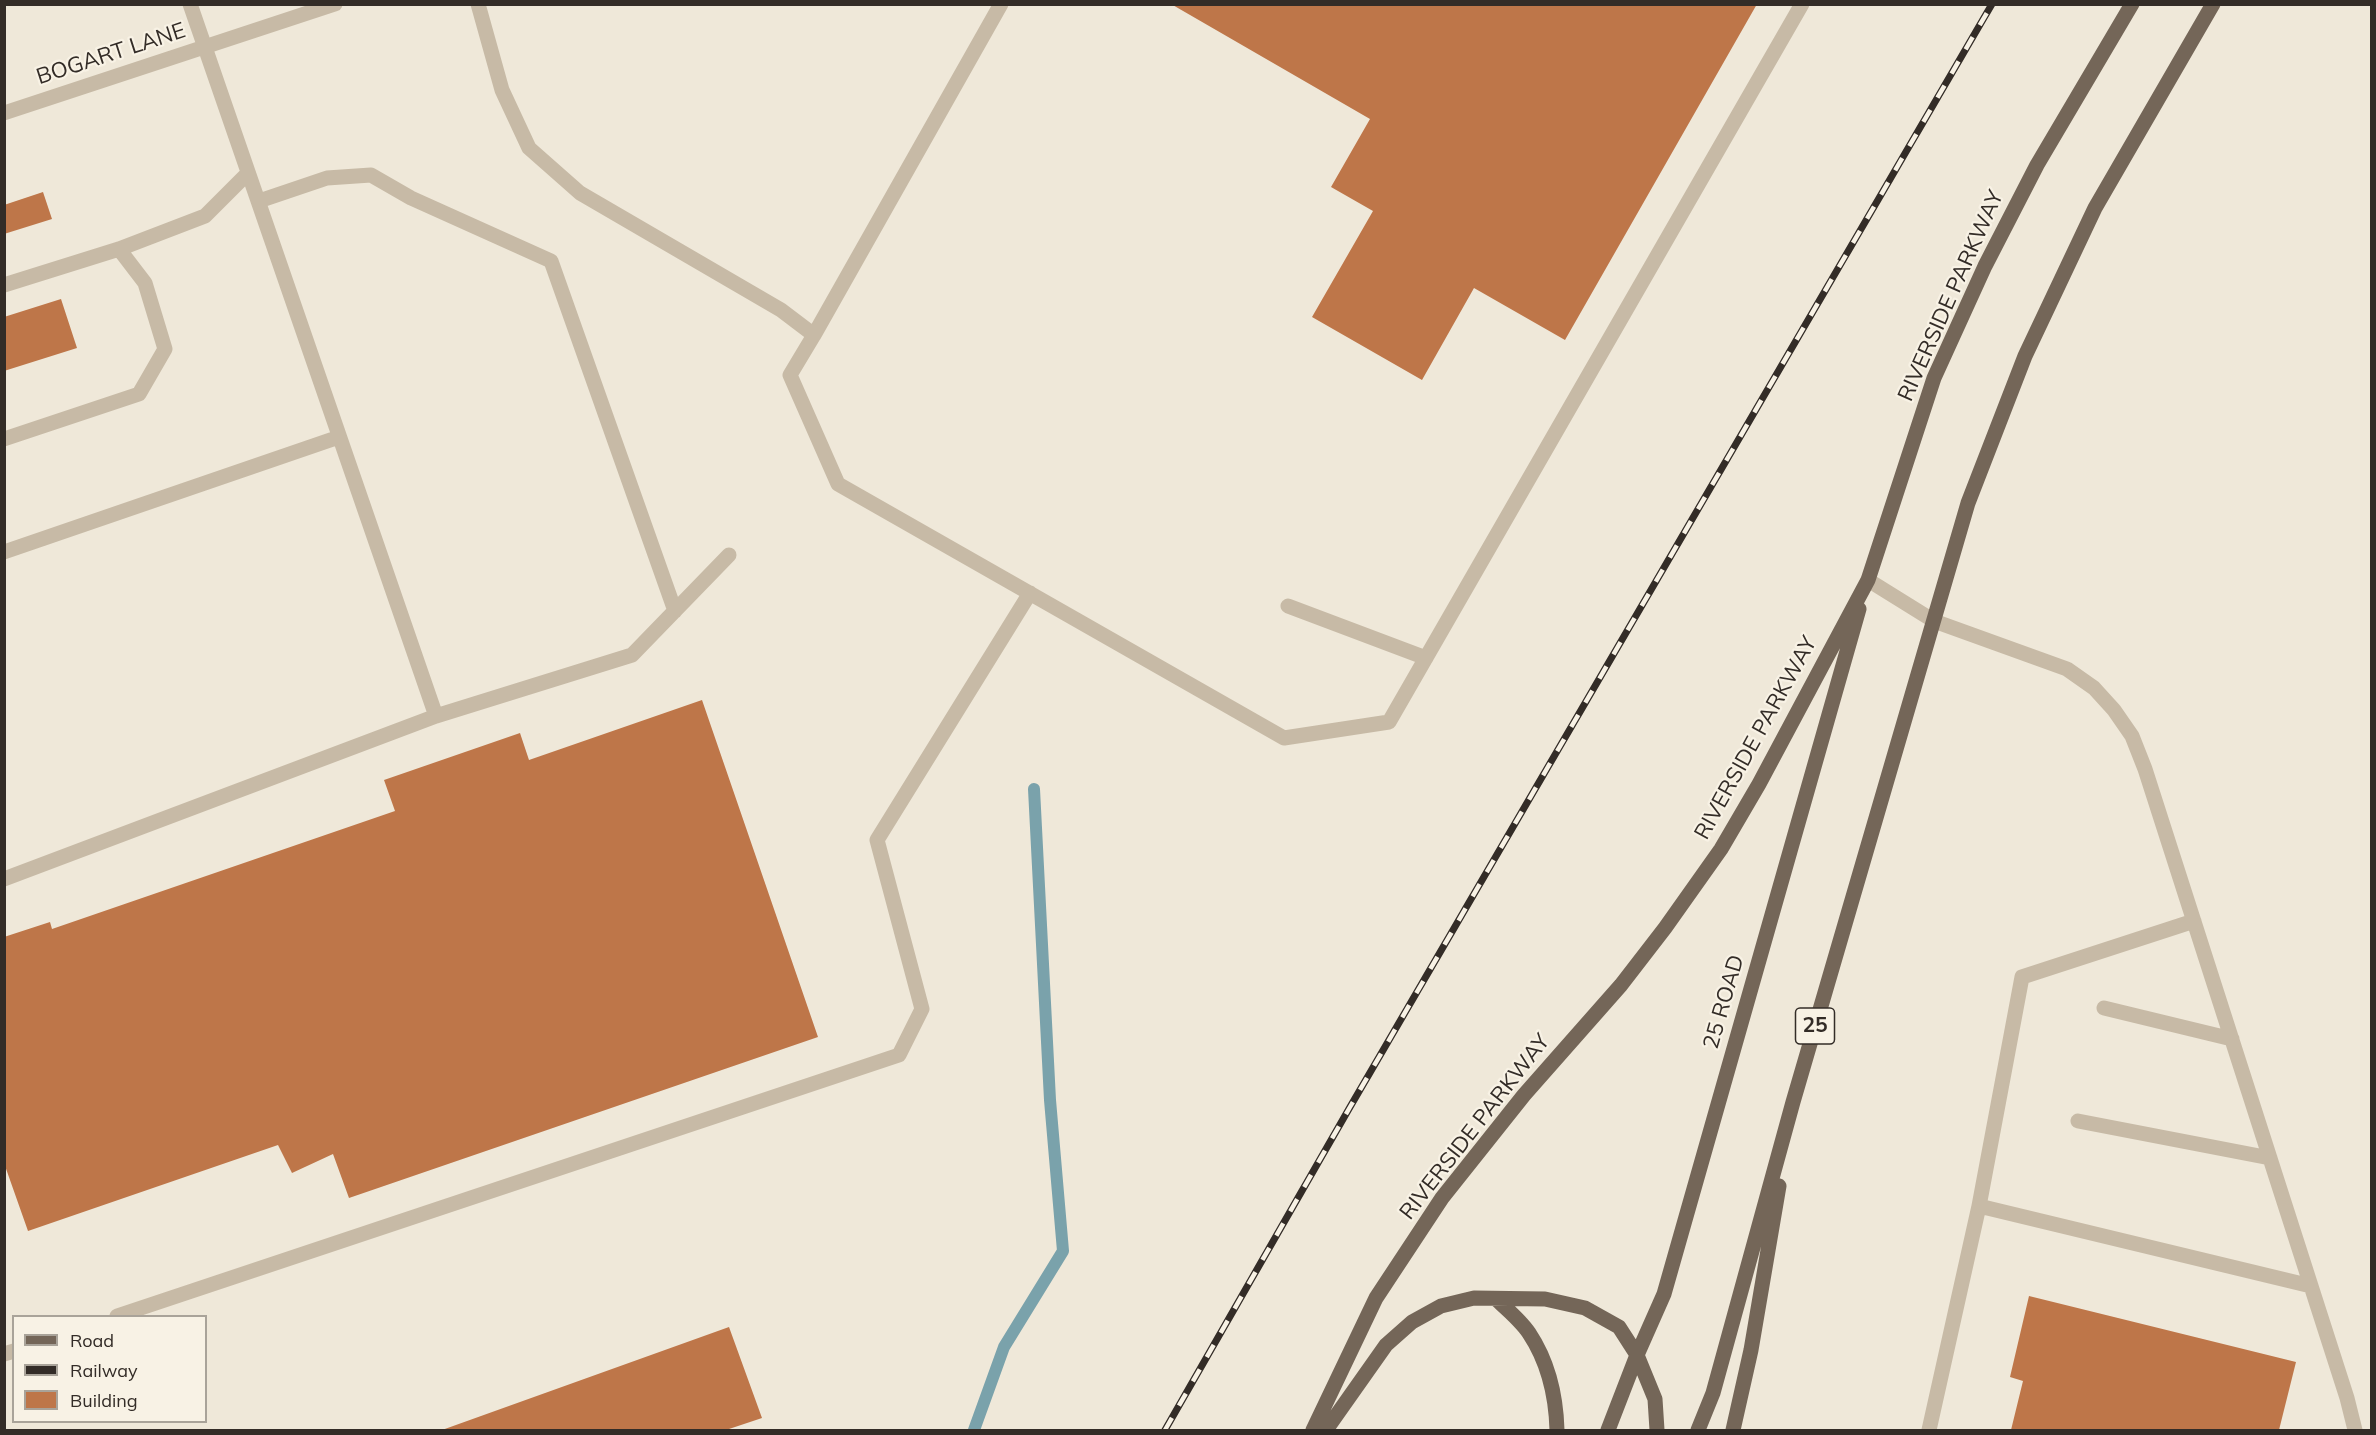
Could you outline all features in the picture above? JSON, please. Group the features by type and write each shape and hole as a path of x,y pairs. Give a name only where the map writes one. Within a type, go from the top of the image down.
{"main road":[{"name":"RIVERSIDE PARKWAY","path":"1313,1431 1376,1298 1442,1198 1524,1095 1622,985 1721,849 1759,784 1868,580 1934,378 1985,266 2037,165 2133,4"},
{"path":"1934,621 1968,503 2025,356 2095,208 2213,4"},
{"name":"25 ROAD","path":"1608,1431 1637,1355 1664,1294 1868,580"},
{"name":"25","path":"1698,1431 1713,1393 1793,1102 1934,621"},
{"path":"1733,1431 1751,1350 1793,1102"},
{"path":"1326,1431 1386,1345 1412,1322 1441,1306 1474,1298 1545,1299 1585,1308 1619,1327 1637,1355 1655,1399 1657,1431"},
{"path":"1497,1300 1528,1332 1547,1365 1557,1401 1557,1431"}],"street":[{"path":"190,4 435,716"},
{"name":"BOGART LANE","path":"4,113 335,4"},
{"path":"478,4 502,90 529,148 580,193 781,310 814,335"},
{"path":"1000,4 790,375 838,484 1284,738 1389,722 1802,4"},
{"path":"4,285 120,249 205,216 248,173"},
{"path":"259,201 327,178 371,175 411,198 551,261 675,610"},
{"path":"4,439 139,394 165,349 145,283 120,249"},
{"path":"4,552 339,437"},
{"path":"4,879 435,716 632,655 729,555"},
{"path":"1868,580 1934,621 2067,669 2094,688 2114,710 2132,736 2145,769 2194,921 2355,1431"},
{"path":"123,1315 898,1055 922,1009 877,840 1030,593"},
{"path":"1288,606 1426,658"},
{"path":"1929,1431 1978,1206 2022,977 2194,921"},
{"path":"2104,1008 2232,1040"},
{"path":"2079,1121 2270,1158"},
{"path":"1978,1206 2311,1286"}],"building":[{"path":"1171,4 1757,4 1565,340 1474,288 1422,380 1312,317 1373,211 1331,187 1370,119"},
{"path":"43,192 52,219 4,234 4,205"},
{"path":"61,299 77,348 4,371 4,317"},
{"path":"702,700 818,1037 349,1198 333,1154 292,1173 278,1145 28,1231 4,1163 4,937 50,922 52,929 395,811 384,780 520,733 529,760"},
{"path":"2029,1296 2296,1362 2279,1430 2011,1430 2023,1381 2010,1377"},
{"path":"729,1327 762,1418 726,1430 442,1430"}],"waterway":[{"path":"974,1430 1004,1347 1063,1251 1050,1100 1034,789"}],"railway":[{"path":"1165,1430 1350,1107 1992,4"}]}
